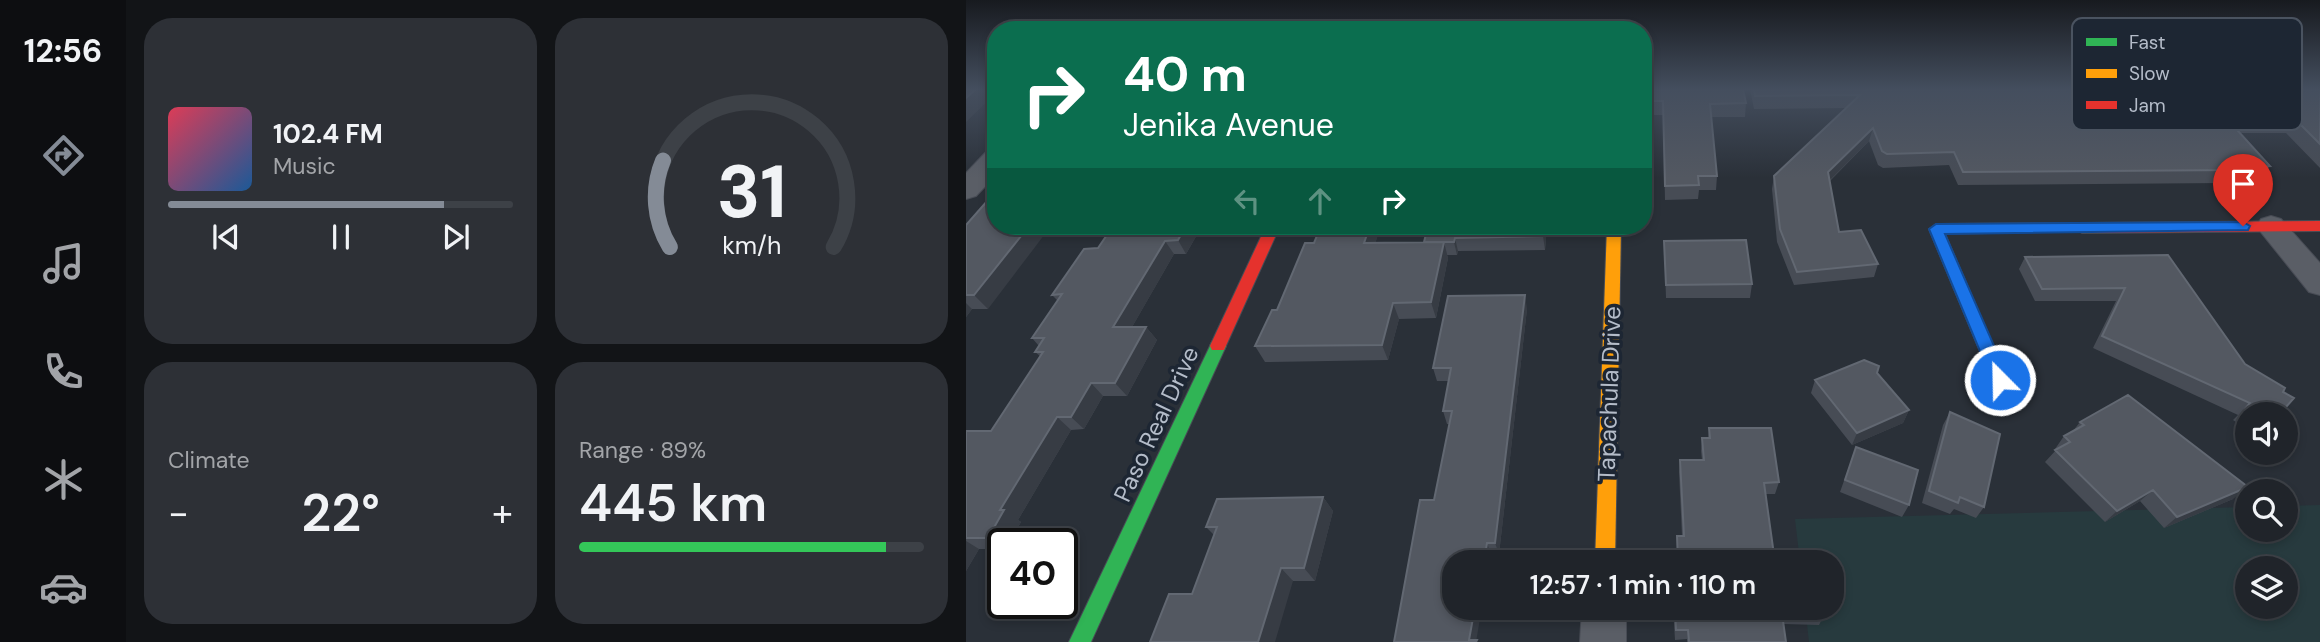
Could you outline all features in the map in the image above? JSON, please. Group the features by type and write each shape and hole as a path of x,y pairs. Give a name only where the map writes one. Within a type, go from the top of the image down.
{"street":[{"path":"966,190 987,168"},
{"path":"2271,226 2320,284"},
{"path":"2000,380 1936,229 2320,226"},
{"name":"Paso Real Drive","path":"1080,642 1269,235"},
{"name":"Tapachula Drive","path":"1605,550 1614,235"},
{"path":"1603,642 1604,620"}],"green space":[{"path":"2320,505 2320,642 1809,642 1806,620 1844,620 1844,550 1799,550 1795,519 2235,507 2235,542 2298,542 2298,506"}],"building":[{"path":"1663,119 1711,119 1717,176 1698,176 1699,185 1665,186"},
{"path":"1835,119 2072,119 2072,130 2237,130 2270,166 2233,168 2235,170 1963,172 1954,152 1887,154 1882,151 1873,128 1828,172 1839,232 1861,230 1878,264 1797,272 1780,229 1774,176"},
{"path":"2302,119 2320,119 2320,144 2302,126"},
{"path":"987,201 987,235 1022,235 974,295 966,295 966,225"},
{"path":"1107,235 1181,235 1178,240 1165,241 1113,327 1146,327 1115,383 1091,383 1071,417 1057,417 1000,510 1004,510 994,528 987,528 987,538 966,538 966,431 991,431 1043,352 1035,352 1044,338 1032,338 1062,294 1052,295 1084,249 1098,248"},
{"path":"1317,235 1367,235 1364,243 1444,242 1431,302 1393,303 1382,345 1255,346 1272,310 1277,310 1305,243 1314,243"},
{"path":"1426,235 1543,235 1455,238 1454,242 1424,242"},
{"path":"1746,240 1752,284 1666,285 1664,241"},
{"path":"2168,255 2245,364 2285,388 2283,392 2294,398 2290,402 2248,402 2102,336 2125,288 2042,289 2025,257"},
{"path":"1525,295 1495,543 1487,543 1486,550 1442,550 1442,620 1473,620 1469,640 1477,640 1476,642 1394,642 1420,500 1434,500 1452,411 1443,411 1451,368 1433,368 1448,296"},
{"path":"1864,360 1879,366 1877,373 1909,410 1857,433 1815,380"},
{"path":"2128,395 2238,479 2235,479 2235,492 2177,517 2153,490 2117,511 2055,450 2070,442 2064,436 2084,425 2080,422"},
{"path":"1950,412 2000,434 1984,507 1960,497 1958,503 1929,491"},
{"path":"1709,428 1771,428 1779,482 1764,483 1773,550 1678,550 1677,536 1684,536 1680,460 1704,460 1702,438 1710,438"},
{"path":"1856,447 1918,470 1909,505 1845,480"},
{"path":"1323,497 1304,568 1281,568 1258,642 1150,642 1169,594 1192,594 1217,527 1206,527 1217,499"},
{"path":"1676,620 1783,620 1786,642 1689,642 1688,630 1676,630"}],"traffic: fast":[{"path":"2000,380 1936,229 2082,228"},
{"path":"1080,642 1218,346"}],"traffic: slow":[{"path":"1605,550 1614,235"}],"traffic: jam":[{"path":"2082,228 2320,226"},
{"path":"1218,346 1269,235"}],"route":[{"path":"2000,380 1936,229 2243,226"}]}
